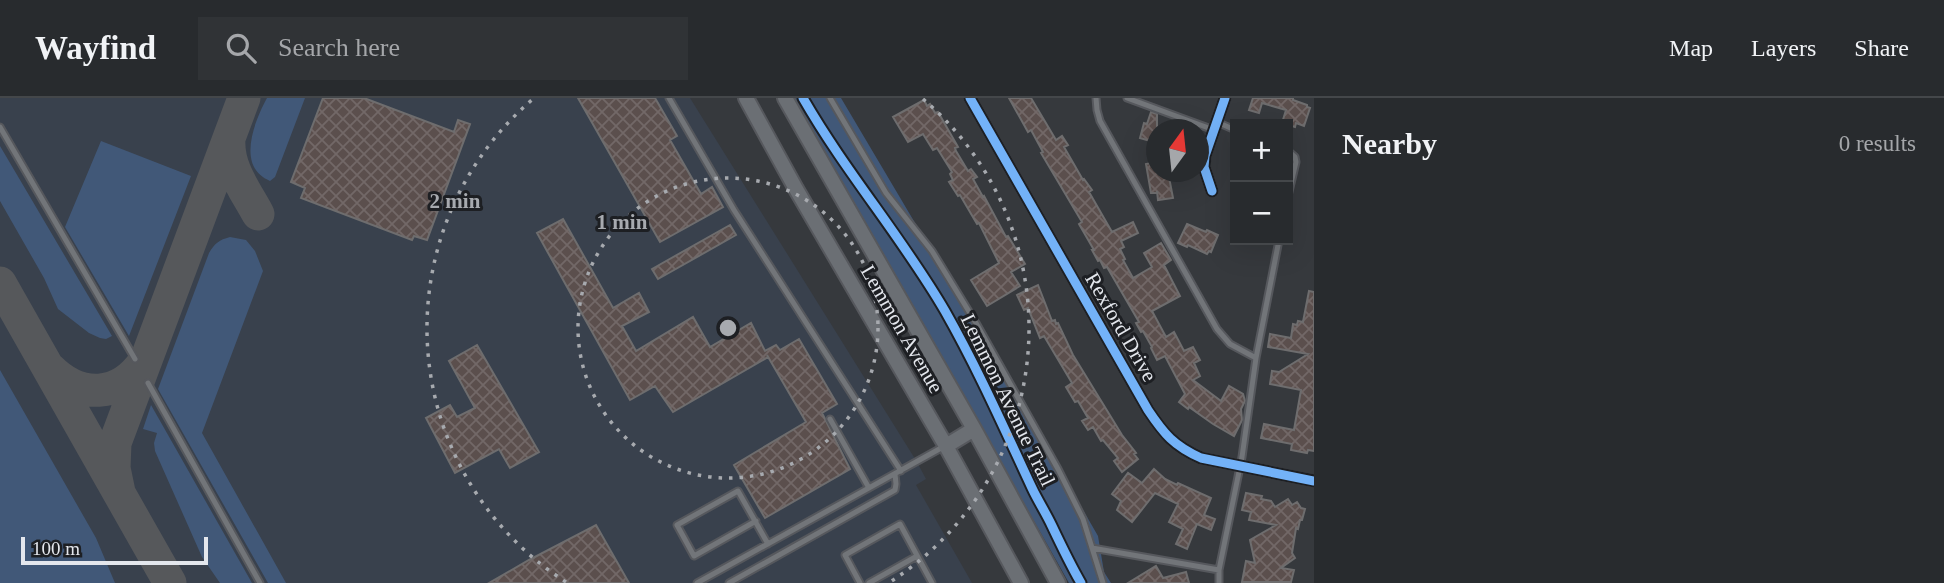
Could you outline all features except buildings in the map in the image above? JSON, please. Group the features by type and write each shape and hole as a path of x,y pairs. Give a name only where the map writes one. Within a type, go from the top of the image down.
{"main road":[{"name":"Lemmon Avenue","path":"746,98 946,446 1021,583"},
{"name":"Lemmon Avenue","path":"785,98 974,429 1058,583"},
{"path":"946,446 974,429"}],"street":[{"name":"Rexford Drive","path":"970,98 1148,410 1165,435 1201,458 1314,481"},
{"path":"1212,191 1204,167 1205,156 1225,98"}],"lane":[{"path":"669,98 734,210 898,472 895,490 729,583"},
{"path":"830,98 886,193 932,251 976,323 1083,519 1103,583"},
{"path":"1096,98 1100,121 1217,329 1230,344 1256,358"},
{"path":"1127,98 1230,129"},
{"path":"0,127 135,359"},
{"path":"1293,155 1296,162 1293,175"},
{"path":"1219,583 1219,570 1240,466 1256,358 1278,245"},
{"path":"148,383 260,583"},
{"path":"830,419 869,488"},
{"path":"697,583 946,446"},
{"path":"756,521 694,556 677,526 738,491 756,521 768,544"},
{"path":"860,583 845,555 900,524 932,583"},
{"path":"1092,548 1219,570"},
{"path":"870,583 917,556"}],"shaded area":[{"path":"0,98 690,98 917,462 926,479 916,485 972,583 0,583"},
{"path":"267,98 305,98 275,177 270,181 253,166 251,155 253,131"},
{"path":"795,98 841,98 1098,536 1104,572 1111,583 1069,583"},
{"path":"101,141 191,176 129,336 65,227"},
{"path":"0,146 112,336 106,339 89,333 58,309 44,278 0,201"},
{"path":"230,237 246,240 255,251 263,271 202,433 286,583 268,583 158,389 209,253 218,242"},
{"path":"0,370 96,538 115,583 0,583"},
{"path":"151,405 252,583 220,583 202,557 155,451 157,433 143,429"}],"taxiway":[{"path":"119,492 114,468 115,443 244,98"},
{"path":"229,139 234,169 258,214"},
{"path":"0,283 170,583"},
{"path":"50,369 74,386 99,390 123,382 144,362"}],"cycle path":[{"name":"Lemmon Avenue Trail","path":"803,98 837,153 911,257 945,311 1081,583"},
{"path":"970,98 1148,410 1165,433 1184,449 1201,458 1314,481"},
{"path":"1212,191 1204,167 1205,156 1225,98"}]}
